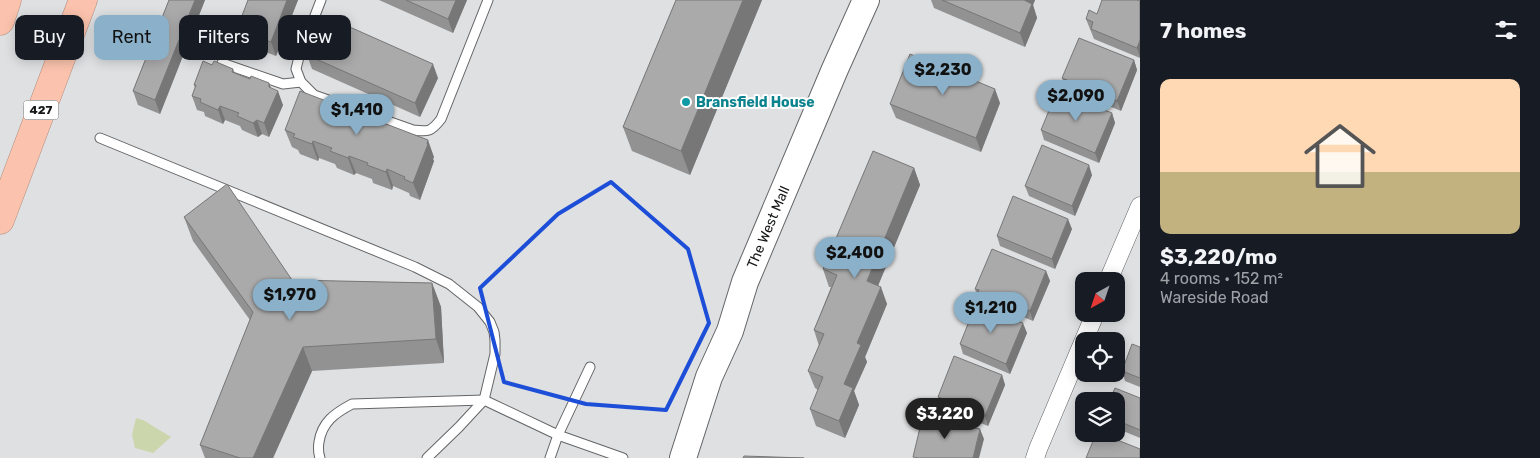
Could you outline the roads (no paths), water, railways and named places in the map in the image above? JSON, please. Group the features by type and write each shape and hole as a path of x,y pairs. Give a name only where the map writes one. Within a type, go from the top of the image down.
{"highway":[{"path":"0,21 7,0"},
{"name":"427","path":"0,220 84,0"}],"main road":[{"name":"The West Mall","path":"683,458 709,377 730,331 745,282 834,69 866,0"}],"street":[{"path":"1112,272 1140,206"},
{"path":"1035,458 1091,322"}],"lane":[{"path":"320,0 298,58 296,70 301,82 314,95 412,130 426,131 434,128 441,119 488,0"},
{"path":"222,63 283,84 301,82"},
{"path":"100,138 414,267 449,284 478,307 490,322 494,332 496,347 484,400 459,428 427,458"},
{"path":"550,458 558,435 590,367"},
{"path":"320,458 318,450 319,439 326,423 337,412 352,404 484,400 558,435 623,458"}],"place":[{"name":"Bransfield House","path":"686,102"}]}
